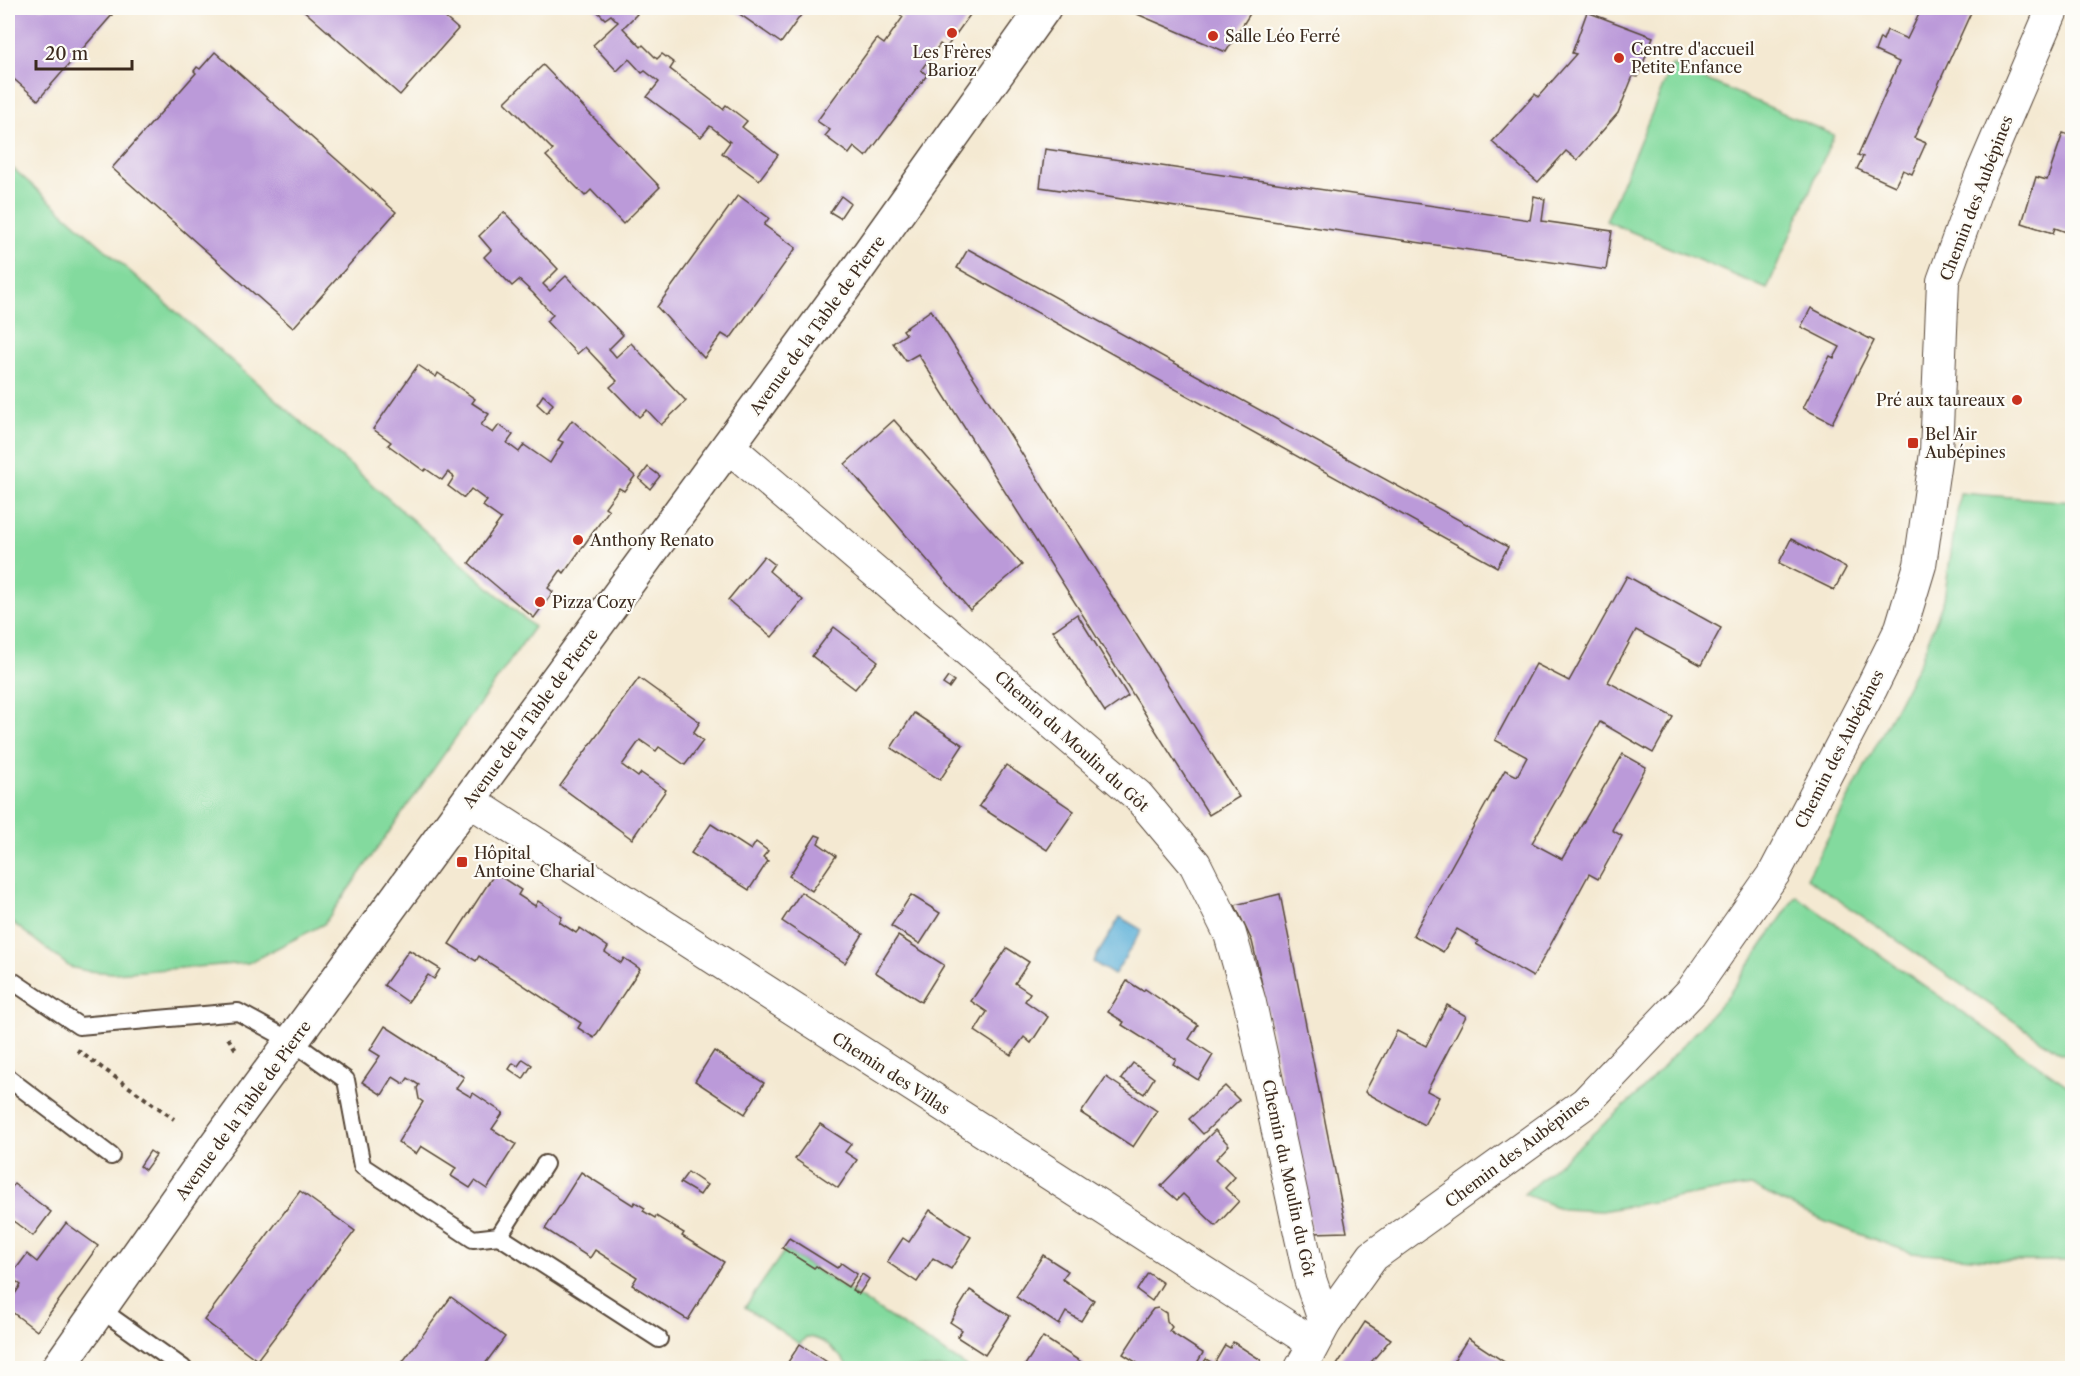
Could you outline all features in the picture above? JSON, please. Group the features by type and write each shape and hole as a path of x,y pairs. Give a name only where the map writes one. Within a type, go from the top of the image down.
{"main road":[{"name":"Avenue de la Table de Pierre","path":"58,1368 204,1161 864,261 1044,8"}],"street":[{"name":"Chemin des Aubépines","path":"1313,1345 1373,1256 1585,1103 1691,992 1775,872 1872,687 1900,628 1920,565 1935,453 1942,281 1981,176 2053,8"},
{"name":"Chemin du Moulin du Gôt","path":"728,446 1138,796 1195,864 1230,934 1250,1003 1310,1279 1313,1345"},
{"name":"Chemin des Villas","path":"470,801 1313,1345"}],"lane":[{"path":"8,978 79,1026 238,1012 293,1042 346,1080 362,1166 472,1239 499,1236 659,1339"},
{"path":"8,1078 111,1156"},
{"path":"499,1236 545,1164"},
{"path":"100,1309 183,1368"}],"path":[{"path":"71,1046 174,1119"}],"green space":[{"path":"1672,65 1834,135 1767,289 1606,221"},
{"path":"8,164 534,627 324,924 248,963 114,973 87,971 70,967 8,919 8,274 17,261 8,253"},
{"path":"1960,493 2072,502 2072,1055 2060,1053 1807,878 1921,659 1944,599"},
{"path":"1796,896 2072,1089 2072,1261 2008,1261 1912,1253 1826,1222 1751,1186 1601,1211 1562,1209 1524,1194 1637,1095 1727,997"},
{"path":"785,1250 969,1368 851,1368 831,1348 819,1340 806,1337 800,1344 745,1307"}],"water":[{"path":"1120,917 1142,930 1114,975 1093,962"}],"building":[{"path":"8,8 103,8 112,15 38,100 8,74"},
{"path":"301,8 434,8 458,29 400,95"},
{"path":"594,8 631,8 637,14 623,28 641,47 643,45 657,59 662,54 674,63 670,69 723,109 726,105 747,121 742,127 778,155 759,180 722,153 730,142 710,126 701,137 647,97 659,82 645,71 642,73 629,59 617,71 593,45 618,22 611,15 605,19"},
{"path":"731,8 806,8 781,43"},
{"path":"900,8 975,8 946,48 940,44 921,70 927,75 866,157 854,147 849,154 825,136 830,130 817,121 877,39 884,44 903,17 897,12"},
{"name":"Salle Léo Ferré","path":"1123,8 1244,8 1251,12 1226,52"},
{"path":"1922,8 1973,8 1914,138 1926,143 1912,174 1903,170 1895,186 1857,169 1863,157 1858,155 1899,62 1875,51 1880,38 1883,40 1887,30 1907,39"},
{"path":"1587,12 1653,37 1638,77 1633,76 1618,113 1577,160 1566,151 1538,182 1492,142 1535,94 1538,97 1576,54 1572,53"},
{"path":"215,52 396,212 293,328 112,168 196,73 194,71 197,67 200,69"},
{"path":"543,65 660,187 623,224 591,190 585,196 546,156 553,150 505,102"},
{"path":"2063,133 2072,136 2072,234 2055,228 2053,233 2022,223 2036,177 2047,180"},
{"path":"1045,149 1530,220 1534,196 1545,199 1542,221 1612,231 1606,270 1040,187"},
{"path":"738,195 769,218 764,225 796,248 730,339 722,334 704,358 657,307"},
{"path":"841,196 850,203 840,218 830,212"},
{"path":"504,212 558,269 543,284 550,291 566,276 623,335 609,349 616,357 631,343 686,401 661,425 647,410 639,417 610,387 617,381 585,347 577,354 546,321 553,315 533,293 519,280 512,286 484,257 491,250 479,236"},
{"path":"968,249 1508,547 1497,567 957,268"},
{"path":"1811,308 1874,341 1832,423 1803,408 1830,356 1834,358 1840,347 1801,327"},
{"path":"931,310 1239,797 1209,815 918,354 906,361 893,343 906,334 903,330"},
{"path":"418,365 436,377 438,373 475,399 472,403 489,414 481,425 493,433 499,425 513,435 507,443 519,452 524,445 550,463 563,442 558,440 572,420 635,476 624,491 619,488 605,507 609,510 564,573 561,570 548,588 553,592 534,618 469,563 501,519 483,506 487,501 471,489 464,498 448,486 454,477 448,472 442,480 426,469 424,471 388,445 391,442 373,429"},
{"path":"543,395 553,404 547,413 537,404"},
{"path":"894,420 1022,565 970,610 845,464"},
{"path":"648,467 660,476 650,489 639,479"},
{"path":"1791,539 1846,568 1834,590 1779,563"},
{"path":"764,556 774,564 769,571 803,600 772,637 728,600"},
{"path":"1627,576 1721,628 1701,665 1636,630 1608,682 1673,717 1653,753 1600,722 1532,843 1562,859 1623,754 1646,767 1612,830 1622,836 1598,879 1589,874 1533,977 1476,944 1478,941 1457,929 1443,952 1413,935 1505,770 1517,776 1527,757 1495,740 1536,664 1569,681"},
{"path":"1077,614 1128,696 1105,712 1053,631"},
{"path":"834,627 878,661 855,689 812,656"},
{"path":"948,677 954,681 949,688 943,684"},
{"path":"639,678 700,722 693,733 703,741 685,765 659,747 656,751 640,740 622,765 638,777 641,773 666,790 632,839 560,786"},
{"path":"914,713 963,745 940,780 891,748"},
{"path":"1006,765 1074,811 1047,850 979,806"},
{"path":"711,824 751,850 756,842 768,851 763,857 768,861 749,890 691,853"},
{"path":"816,835 821,837 818,843 836,856 812,891 789,876"},
{"path":"495,873 521,890 518,895 535,906 538,901 562,917 559,922 576,933 580,928 608,947 605,952 621,963 624,958 640,969 594,1038 578,1028 581,1023 479,956 476,961 449,944"},
{"path":"801,892 863,934 845,963 782,921"},
{"path":"1280,894 1347,1232 1312,1233 1252,941 1235,905"},
{"path":"911,895 940,913 920,944 891,926"},
{"path":"898,936 944,965 921,1002 875,972"},
{"path":"1007,948 1029,962 1015,983 1030,993 1025,1001 1048,1017 1031,1043 1024,1037 1011,1055 975,1031 987,1012 971,1001"},
{"path":"409,950 440,969 434,979 428,975 408,1002 384,985"},
{"path":"1127,981 1143,991 1145,989 1198,1025 1189,1039 1213,1055 1198,1080 1173,1064 1176,1059 1122,1025 1124,1022 1108,1012"},
{"path":"1447,1005 1466,1016 1427,1091 1439,1097 1424,1125 1365,1092 1397,1031 1426,1046"},
{"path":"385,1026 464,1077 456,1088 471,1097 473,1093 503,1113 492,1129 516,1144 487,1189 475,1181 470,1188 451,1176 456,1168 421,1146 416,1154 398,1142 423,1102 419,1099 417,1088 419,1085 408,1078 404,1084 393,1077 382,1095 362,1082 380,1056 370,1050"},
{"path":"714,1051 764,1083 745,1114 695,1081"},
{"path":"523,1059 532,1065 523,1079 509,1069 513,1063 518,1066"},
{"path":"1133,1063 1154,1078 1144,1094 1121,1079"},
{"path":"1106,1077 1157,1111 1133,1147 1081,1113"},
{"path":"1225,1086 1239,1100 1203,1134 1189,1119"},
{"path":"820,1124 851,1144 845,1152 857,1160 838,1188 795,1159"},
{"path":"1215,1130 1229,1145 1216,1159 1235,1177 1225,1188 1239,1201 1216,1226 1183,1194 1177,1200 1161,1186"},
{"path":"150,1151 156,1155 145,1170 140,1166"},
{"path":"581,1172 633,1205 635,1202 645,1208 643,1211 684,1233 682,1236 724,1262 688,1320 632,1285 637,1277 595,1250 590,1258 545,1229"},
{"path":"688,1172 707,1185 700,1195 680,1183"},
{"path":"14,1184 51,1212 33,1236 8,1217 8,1193"},
{"path":"300,1191 355,1231 257,1360 204,1320"},
{"path":"930,1210 971,1237 951,1269 933,1258 917,1282 887,1262 903,1238 909,1242"},
{"path":"66,1223 98,1246 37,1331 8,1309 8,1304 21,1285 10,1277 27,1254 37,1262"},
{"path":"789,1238 837,1268 841,1263 857,1274 848,1287 816,1266 814,1268 782,1248"},
{"path":"1043,1255 1068,1271 1062,1279 1094,1300 1081,1321 1066,1312 1059,1325 1016,1297"},
{"path":"1148,1273 1163,1283 1152,1301 1137,1290"},
{"path":"862,1274 869,1279 859,1294 852,1290"},
{"path":"970,1290 1010,1316 985,1355 957,1337 962,1330 950,1322"},
{"path":"451,1297 505,1337 482,1368 398,1368"},
{"path":"1158,1308 1166,1313 1167,1321 1172,1327 1169,1331 1203,1353 1194,1368 1145,1368 1123,1354 1153,1309"},
{"path":"1365,1322 1391,1339 1366,1368 1335,1368"},
{"path":"1043,1337 1084,1364 1081,1368 1023,1368"},
{"path":"1468,1338 1509,1365 1511,1368 1449,1368"},
{"path":"1233,1342 1261,1360 1257,1367 1260,1368 1200,1368 1206,1359 1214,1364 1225,1345 1230,1348"},
{"path":"800,1344 836,1368 784,1368"}],"place":[{"name":"Les Frères Barioz","path":"952,33"},
{"name":"Salle Léo Ferré","path":"1213,36"},
{"name":"Centre d'accueil Petite Enfance","path":"1619,58"},
{"name":"Pré aux taureaux","path":"2017,400"},
{"name":"Bel Air Aubépines","path":"1913,443"},
{"name":"Anthony Renato","path":"578,540"},
{"name":"Pizza Cozy","path":"540,602"},
{"name":"Hôpital Antoine Charial","path":"462,862"}]}
